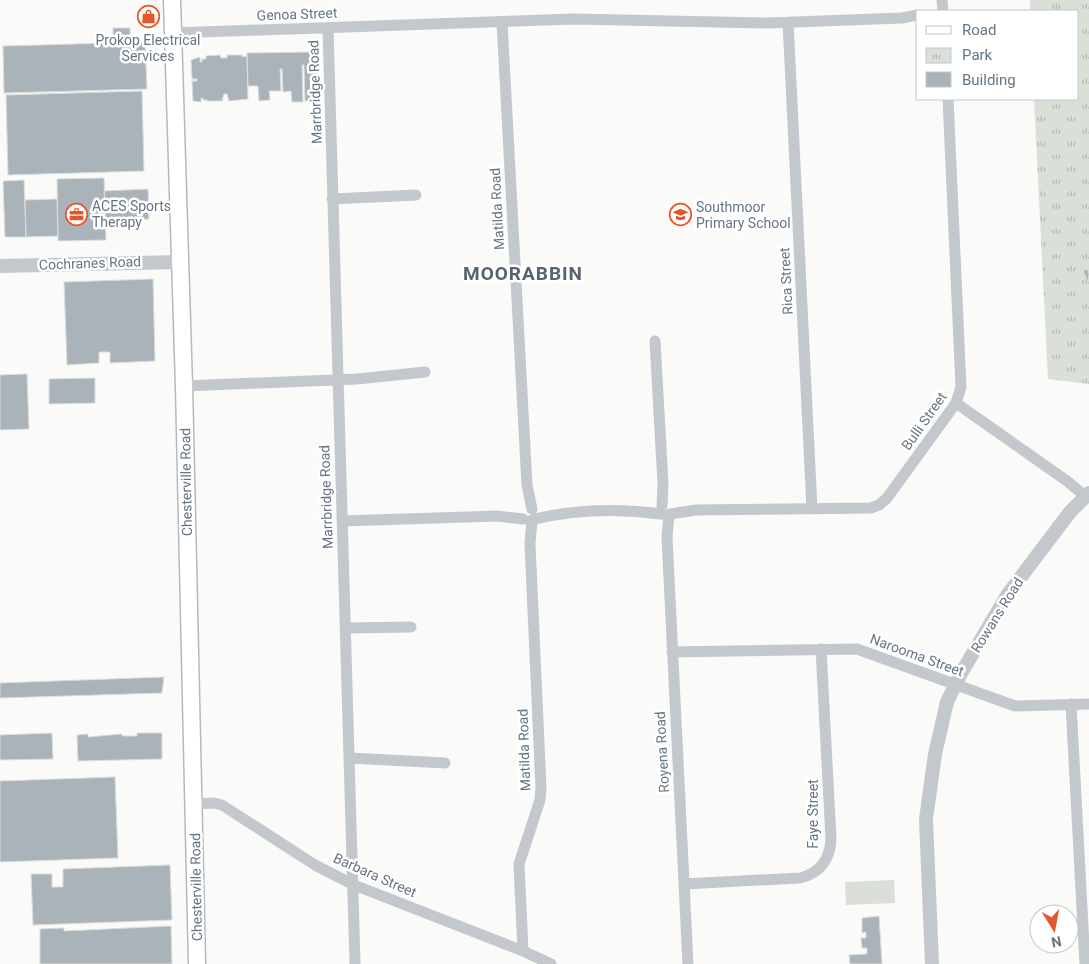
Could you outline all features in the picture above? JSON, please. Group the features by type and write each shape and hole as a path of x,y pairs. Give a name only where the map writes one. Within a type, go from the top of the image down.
{"main road":[{"name":"Chesterville Road","path":"172,0 184,386 197,964"}],"street":[{"name":"Genoa Street","path":"173,33 574,20 788,22 902,18 916,15"},
{"name":"Genoa Street","path":"902,18 916,21"},
{"name":"Matilda Road","path":"502,22 541,788 540,800 520,859 523,951"},
{"name":"Rica Street","path":"788,22 812,509"},
{"name":"Marrbridge Road","path":"328,28 355,964"},
{"name":"Bulli Street","path":"342,521 636,511 871,508 879,506 887,498 956,403 961,392 948,100"},
{"path":"332,199 416,195"},
{"name":"Cochranes Road","path":"0,266 180,262"},
{"name":"Royena Road","path":"655,341 667,538 688,964"},
{"path":"184,386 337,380 426,372"},
{"path":"956,403 1087,494"},
{"name":"Rowans Road","path":"923,964 927,944 926,828 935,754 945,710 955,686 1008,594 1070,512 1087,494"},
{"path":"346,628 411,627"},
{"name":"Narooma Street","path":"672,652 850,648 865,651 955,686 1015,706 1089,704"},
{"name":"Faye Street","path":"684,884 800,878 818,871 826,859 831,839 821,649"},
{"path":"1072,704 1085,964"},
{"path":"350,758 445,763"},
{"name":"Barbara Street","path":"194,804 214,803 222,805 293,852 354,885 523,951 548,963"},
{"name":"Rowans Road","path":"927,944 932,964"}],"green space":[{"path":"1030,0 1089,0 1089,384 1048,379 1034,100 1079,100 1079,10 1030,10"},
{"path":"894,880 895,903 846,905 845,882"}],"building":[{"path":"113,28 130,28 130,43 145,42 147,89 4,93 3,46 113,43"},
{"path":"311,52 316,56 318,96 313,101 305,101 304,65 302,65 303,102 292,102 291,91 283,92 282,69 280,69 281,91 269,91 270,100 259,101 258,86 248,86 247,53"},
{"path":"220,55 221,58 227,58 227,55 247,56 248,99 229,101 227,94 224,94 222,101 207,101 201,98 201,102 193,101 192,81 197,81 197,79 192,79 191,60 200,57 200,62 202,62 202,59 206,59 206,56"},
{"path":"142,91 144,171 8,175 6,95"},
{"path":"104,178 106,240 58,241 57,179"},
{"path":"24,180 26,237 5,237 3,181"},
{"path":"148,189 149,219 105,221 104,191"},
{"path":"57,199 58,236 26,237 25,200"},
{"path":"1087,269 1089,274 1088,282 1083,271"},
{"path":"153,279 155,361 110,363 110,352 99,352 99,363 67,365 64,282"},
{"path":"27,374 29,429 0,430 0,375"},
{"path":"95,378 95,403 49,404 49,379"},
{"path":"164,677 162,693 0,698 0,683"},
{"path":"52,733 53,759 0,760 0,735"},
{"path":"137,733 162,733 162,759 78,761 77,735 88,734 88,737 122,734 122,736 137,736"},
{"path":"115,777 118,858 0,862 0,781"},
{"path":"170,865 172,920 33,925 31,874 52,874 52,887 63,887 63,869"},
{"path":"879,916 882,964 850,964 849,955 867,954 867,948 862,948 861,938 866,938 866,932 862,933 862,918"},
{"path":"171,926 172,964 40,964 40,929 64,928 64,931"}],"place":[{"name":"Prokop Electrical Services","path":"148,17"},
{"name":"ACES Sports Therapy","path":"76,214"},
{"name":"Southmoor Primary School","path":"680,215"}],"district":[{"name":"MOORABBIN","path":"523,273"}]}
